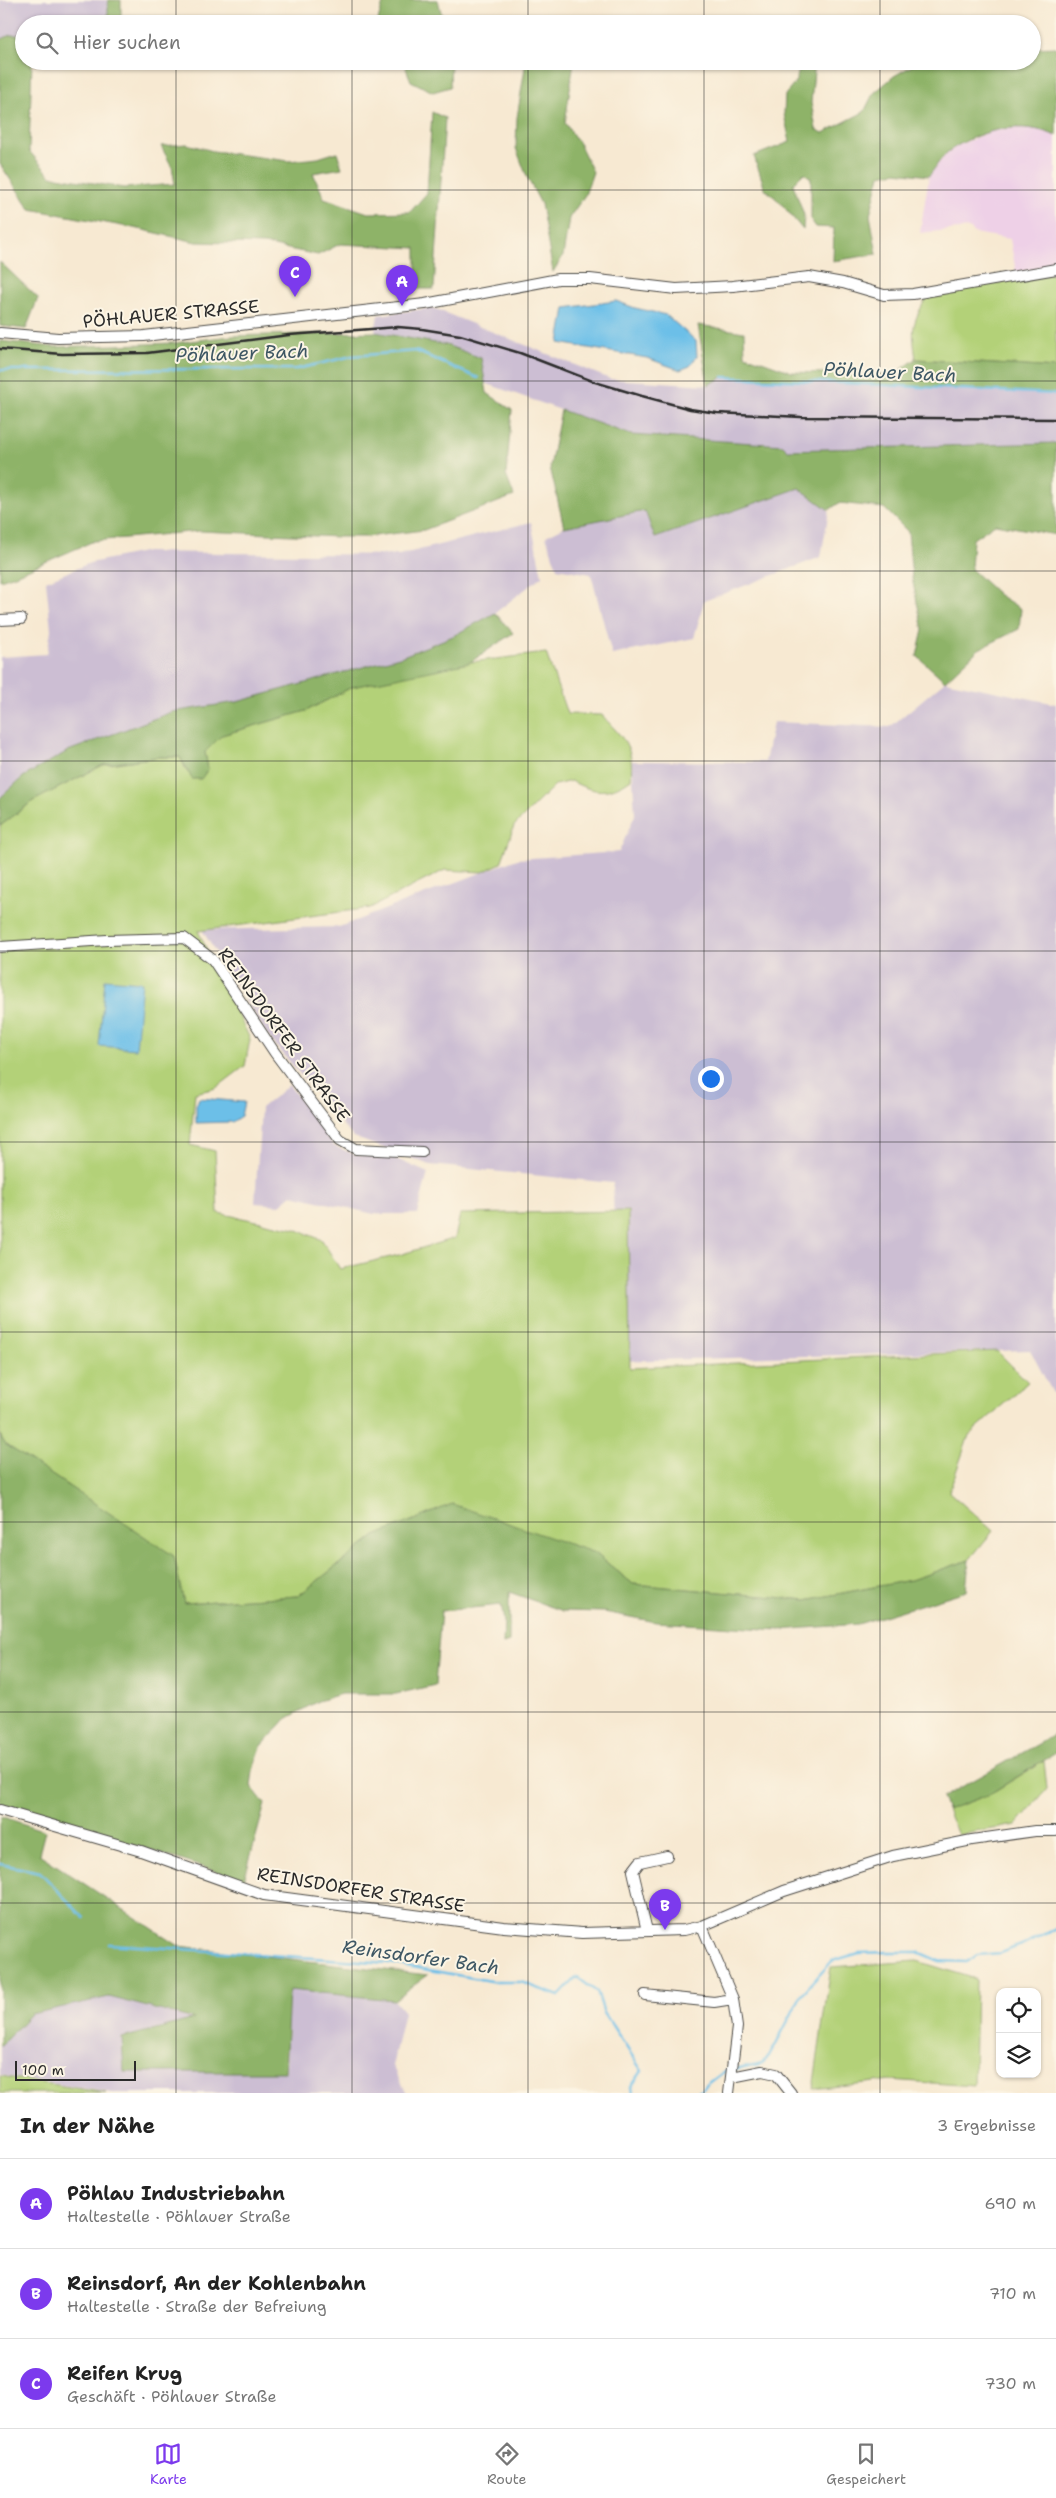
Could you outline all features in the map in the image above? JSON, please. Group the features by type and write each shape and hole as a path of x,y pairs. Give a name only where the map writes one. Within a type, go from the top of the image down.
{"street":[{"name":"PÖHLAUER STRASSE","path":"0,333 58,338 144,336 425,304 558,279 590,279 676,289 733,286 809,277 884,295 913,294 1056,269"},
{"path":"0,620 21,619"},
{"name":"REINSDORFER STRASSE","path":"0,947 107,940 184,938 213,960 275,1053 340,1140 356,1150 422,1152"},
{"name":"REINSDORFER STRASSE","path":"0,1810 142,1852 264,1895 504,1927 582,1933 643,1931 702,1926 784,1891 893,1856 972,1840 1035,1831 1056,1831"},
{"path":"643,1931 633,1871 640,1862 667,1856"},
{"path":"702,1926 733,1999 737,2027 729,2093"},
{"path":"645,1995 714,2002 733,1999"},
{"path":"732,2078 762,2071 776,2074 791,2093"}],"shaded area":[{"path":"0,0 108,0 108,15 15,15 15,35 10,35 0,40"},
{"path":"1001,127 1039,128 1056,136 1056,266 1016,272 1010,239 974,233 969,228 920,233 929,176 950,149"},
{"path":"433,308 610,379 708,385 723,377 1056,394 1056,443 788,450 783,445 631,435 485,383 480,358 446,345 375,332 378,315"},
{"path":"799,488 829,510 821,557 704,601 694,638 612,655 591,574 557,568 546,536 564,527 645,511 655,537"},
{"path":"531,522 542,576 495,613 453,636 403,656 237,702 172,712 23,777 0,798 0,657 47,654 51,630 46,581 90,563 143,552 399,555"},
{"path":"945,681 1056,704 1056,1399 1030,1350 616,1361 613,1183 430,1165 353,1137 268,1036 202,930 339,927 517,859 619,852 635,815 632,761 765,762 773,722 890,727"},
{"path":"289,1085 334,1146 356,1155 394,1158 428,1173 417,1214 374,1214 292,1195 280,1205 255,1203 261,1108"},
{"path":"289,1990 394,2000 404,2012 392,2066 407,2093 113,2093 0,2075 0,2046 31,2014 109,1997 195,2020 286,2072"}],"green space":[{"path":"108,0 121,0 121,15 108,15"},
{"path":"384,0 438,0 442,15 380,15"},
{"path":"10,35 15,35 15,70 32,70 29,151 51,176 124,188 175,184 172,167 161,146 187,144 213,151 289,161 318,158 337,152 342,168 313,173 324,198 368,213 410,212 427,193 432,112 445,118 434,289 416,289 416,248 340,244 318,255 264,244 196,242 139,229 30,209 0,164 0,40"},
{"path":"1056,47 1056,136 1030,128 1003,129 977,136 949,151 929,176 896,172 880,175 870,215 877,254 833,261 834,228 816,227 811,220 811,178 804,173 793,184 804,215 803,230 780,202 765,189 754,156 790,142 784,114 785,95 795,83 799,70 814,70 811,103 816,129 823,133 864,112 873,94 894,76 904,70 1041,70 1041,48"},
{"path":"407,70 451,70 450,87 433,92 411,81"},
{"path":"525,70 573,70 565,123 580,145 593,172 585,195 569,218 563,256 553,272 541,204 527,177 516,148 517,118"},
{"path":"0,262 38,298 26,329 0,326"},
{"path":"1056,273 1056,368 916,359 914,326 928,295"},
{"path":"698,325 744,332 745,355 792,372 893,375 916,359 1056,368 1056,394 723,377 708,385"},
{"path":"375,332 446,345 481,358 487,393 512,410 506,475 514,496 424,530 365,537 200,531 94,541 0,580 0,341 54,347 175,343 231,336"},
{"path":"561,410 631,435 783,445 788,450 1056,443 1056,535 995,524 973,539 971,569 999,595 1021,609 1019,629 979,649 945,681 917,656 923,630 912,578 908,532 884,508 839,503 829,510 799,488 655,538 645,511 564,527 550,467"},
{"path":"495,613 513,633 469,663 352,687 306,711 222,735 205,752 208,769 201,779 192,779 180,757 157,757 103,765 33,801 0,826 0,798 23,777 68,751 172,712 237,702 403,656 453,636"},
{"path":"546,653 567,714 602,715 622,737 629,750 632,768 631,779 616,788 608,790 594,790 571,781 555,785 514,826 501,863 483,872 445,870 370,908 198,931 250,1039 245,1066 216,1088 195,1093 190,1145 215,1151 218,1213 295,1229 322,1240 340,1269 399,1255 455,1238 460,1214 628,1211 630,1368 997,1351 1028,1382 969,1435 949,1492 993,1531 969,1560 911,1580 806,1600 633,1584 595,1553 375,1536 298,1596 183,1603 173,1556 5,1444 0,1435 0,826 33,801 103,765 157,757 180,757 187,772 208,769 205,752 221,735 306,711 352,687 454,664"},
{"path":"0,1435 5,1444 174,1556 184,1603 298,1596 375,1536 452,1504 595,1553 633,1584 806,1600 911,1580 969,1560 966,1591 858,1624 780,1630 656,1622 604,1612 563,1611 509,1592 509,1642 503,1644 504,1621 501,1605 441,1611 435,1685 396,1694 341,1694 318,1701 286,1719 261,1747 253,1770 251,1786 265,1804 244,1880 0,1803"},
{"path":"1056,1734 1056,1753 988,1795 947,1810 942,1798"},
{"path":"1044,1761 1047,1789 1016,1825 958,1835 947,1810 988,1795"},
{"path":"0,1816 45,1831 39,1854 179,1946 428,1975 394,2000 289,1990 285,2072 124,2072 122,2038 194,2019 109,1997 31,2014 0,2046"},
{"path":"917,1961 976,1979 974,2086 891,2080 813,2089 831,1967"},
{"path":"0,2076 106,2093 0,2093"}],"water":[{"path":"616,301 635,308 666,315 696,341 697,356 690,366 680,370 647,358 559,343 565,308"},
{"path":"105,979 142,982 136,1049 99,1046"},
{"path":"199,1098 244,1102 241,1116 232,1122 196,1123 196,1106"}],"waterway":[{"name":"Pöhlauer Bach","path":"0,370 297,369 352,356 416,351 478,378"},
{"name":"Pöhlauer Bach","path":"723,377 1056,394"},
{"name":"Reinsdorfer Bach","path":"0,1864 40,1872 84,1918"},
{"name":"Reinsdorfer Bach","path":"735,2069 762,2063 769,2057 802,1994 832,1961 859,1953 918,1952 939,1961 966,1962 978,1955 1000,1953 1056,1929"},
{"name":"Reinsdorfer Bach","path":"109,1944 389,1963 496,1982 521,1982 559,1996 577,1977 597,1992 604,2013 642,2071 631,2087 632,2093"},
{"name":"Reinsdorfer Bach","path":"696,2093 725,2071 730,2070"}],"railway":[{"path":"0,349 62,354 147,353 289,335 398,327 460,335 520,353 595,382 690,409 717,413 801,417 1056,419"}],"place":[{"name":"Reifen Krug","path":"295,297"},
{"name":"Pöhlau Industriebahn","path":"402,306"},
{"name":"Reinsdorf, An der Kohlenbahn","path":"665,1930"}]}
